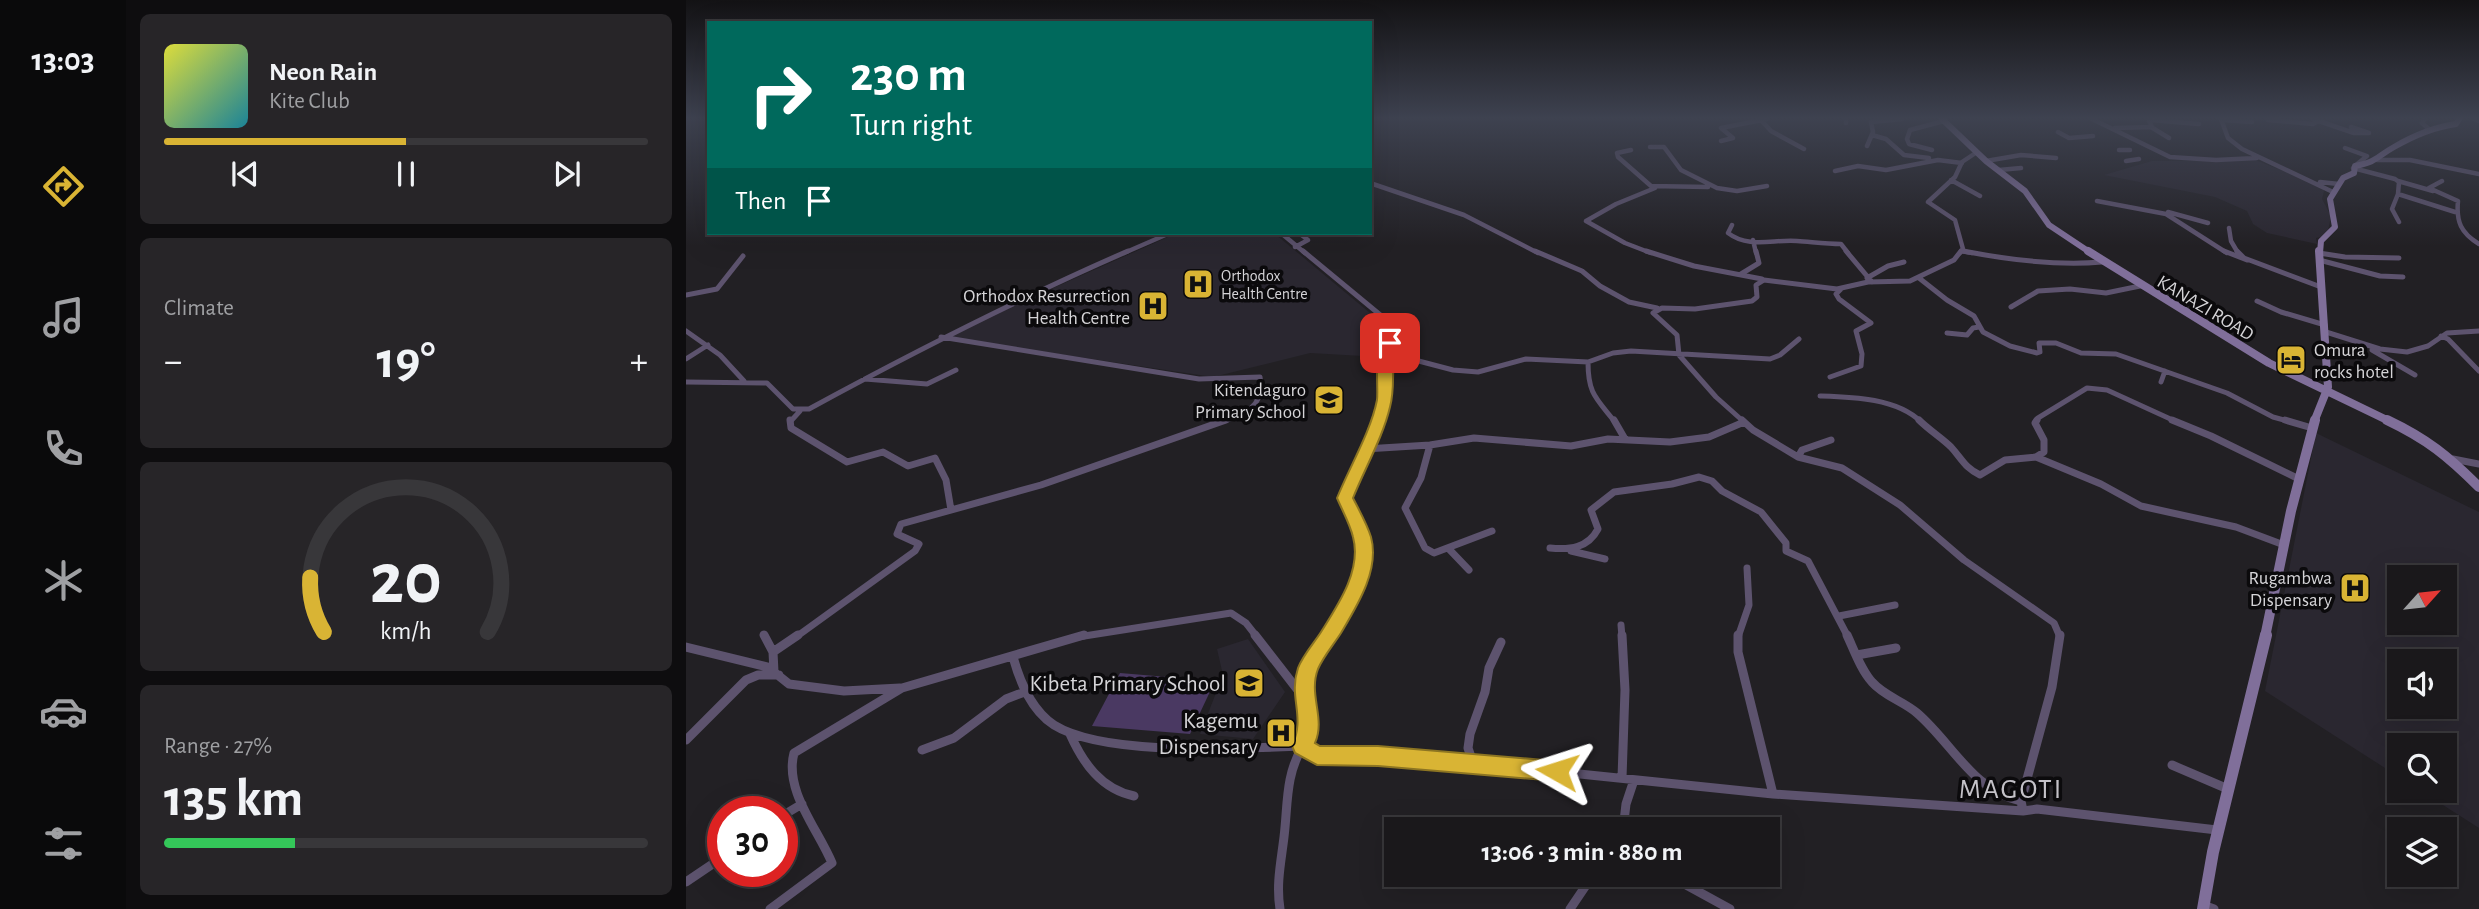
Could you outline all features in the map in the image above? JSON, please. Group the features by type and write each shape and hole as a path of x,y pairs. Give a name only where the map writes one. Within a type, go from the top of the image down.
{"street":[{"path":"1621,161 1655,188"},
{"path":"1675,161 1681,170 1717,188"},
{"path":"1835,171 1857,166 1886,170 1933,161"},
{"path":"1767,186 1738,192 1699,186 1655,188 1616,204 1587,222 1612,237 1679,263 1739,275 1806,287 1841,289 1870,280 1910,281 1954,260 1964,245 1955,220 1928,202 1951,180 1962,163 1951,161"},
{"name":"KANAZI ROAD","path":"1987,161 2025,191 2049,225 2102,262 2241,347 2326,393 2413,432 2451,459 2479,488"},
{"path":"2266,161 2312,180 2333,192"},
{"path":"2206,908 2219,830 2266,634 2299,478 2329,376 2319,257 2321,241 2332,234 2336,227 2329,202 2344,177 2354,173 2355,167 2361,161"},
{"path":"2355,167 2373,161"},
{"path":"2417,161 2479,174"},
{"path":"2355,167 2458,201 2455,212 2459,226 2479,244"},
{"path":"1999,170 2021,168"},
{"path":"1951,180 1980,196"},
{"path":"2312,180 2339,184"},
{"path":"2398,181 2398,194 2392,208 2399,222"},
{"path":"2439,193 2429,187 2442,181"},
{"path":"1372,184 1464,215 1542,255 1582,271 1600,286 1629,302 1659,309 1691,310 1752,301 1758,297 1756,285 1764,279"},
{"path":"2398,194 2455,212"},
{"path":"2097,201 2119,208 2159,211 2208,223"},
{"path":"2159,211 2216,247 2321,287"},
{"path":"1732,225 1728,233 1733,238 1766,244 1795,240 1814,244 1841,244 1870,280"},
{"path":"2229,228 2229,237 2236,251 2247,260"},
{"path":"951,510 946,481 934,458 908,466 883,452 847,461 790,428 790,419 800,411 814,407 941,337 1035,291 1165,235"},
{"path":"1283,235 1390,323 1393,332 1385,358 1386,389 1383,408 1345,498 1362,538 1364,555 1360,577 1342,615 1308,669 1304,698"},
{"path":"1295,247 1308,240 1302,235"},
{"path":"1739,275 1759,264 1753,240"},
{"path":"1961,251 2025,261 2077,264 2102,262"},
{"path":"686,295 718,289 743,256"},
{"path":"2319,257 2399,258"},
{"path":"2319,257 2380,276 2403,277"},
{"path":"1870,280 1888,266 1904,262"},
{"path":"1920,278 1941,292 1947,300 1974,316 1983,332 2001,342 2035,354 2040,352 2039,343 2052,342 2081,353 2109,352 2230,395 2280,420 2312,428"},
{"path":"2011,307 2038,292 2070,289 2106,293 2140,286"},
{"path":"1830,377 1861,366 1863,360 1856,330 1871,323 1839,299 1836,294 1841,289"},
{"path":"2257,301 2361,344 2415,375"},
{"path":"1659,309 1653,314 1676,335 1679,355 1744,422 1765,439 1798,457 1839,467 1900,505 1941,542 2042,613 2056,626 2060,645 2052,687 2021,801 2023,811"},
{"path":"1947,333 1967,335 1973,328 1979,327"},
{"path":"686,331 708,345 744,382"},
{"path":"2361,344 2407,352 2419,350 2441,336 2479,331"},
{"path":"2441,336 2458,348 2479,371"},
{"path":"773,652 818,623 915,551 919,544 897,534 899,526 1041,485 1247,413 1256,407 1262,380 1259,377 1199,379 1056,355 950,341 941,337"},
{"path":"1385,358 1411,359 1453,370 1478,372 1526,359 1588,362 1613,353 1770,359 1778,357 1799,338"},
{"path":"2434,342 2458,348"},
{"path":"686,359 708,345"},
{"path":"1588,362 1587,386 1592,397 1614,419 1625,439"},
{"path":"863,379 927,384 956,370"},
{"path":"2161,382 2165,371"},
{"path":"686,382 770,384 777,396 793,409 800,411"},
{"path":"2036,457 2044,452 2045,446 2035,423 2038,418 2091,388 2130,399 2155,414 2200,431 2299,478"},
{"path":"1820,396 1871,398 1912,413 1939,440 1949,445 1966,469 1975,474 1980,475 2009,458 2036,457 2106,486 2141,506 2236,527 2284,545"},
{"path":"1365,449 1474,439 1571,446 1625,439 1670,442 1709,437 1744,422"},
{"path":"1798,457 1802,450 1831,440"},
{"path":"1430,445 1421,478 1405,509 1427,550 1432,553 1492,531"},
{"path":"2451,459 2479,464"},
{"path":"1565,550 1581,545 1596,535 1598,529 1591,510 1611,494 1699,477 1712,481 1722,491 1749,503 1765,515 1786,543 1786,551 1808,561 1875,685 1916,712 1982,784 2003,797 2021,801"},
{"path":"1448,548 1469,570"},
{"path":"1550,548 1605,559"},
{"path":"1747,568 1749,605 1738,634 1738,652 1773,793"},
{"path":"1839,616 1895,605"},
{"path":"764,635 773,652 774,672 789,684 844,691 902,688 1085,635 1231,613 1246,623 1304,698 1309,715 1310,730 1292,767 1285,802 1286,824 1277,879 1280,909"},
{"path":"1621,625 1625,690 1622,778"},
{"path":"1473,763 1468,754 1470,734 1485,692 1489,668 1501,642"},
{"path":"686,647 772,667"},
{"path":"1857,655 1896,648"},
{"path":"1013,657 1027,691 1041,714 1070,734 1093,740 1144,745 1303,746 1317,755 1378,756 1473,763 1773,793 2023,811 2037,809 2219,830"},
{"path":"686,740 746,680 758,676 781,675"},
{"path":"770,909 832,863 819,832 802,804 789,771 794,752 820,740 902,688"},
{"path":"922,750 954,738 1006,699 1027,691"},
{"path":"1070,734 1081,759 1089,767 1120,793 1134,796"},
{"path":"2172,765 2230,790"},
{"path":"1624,817 1634,780"},
{"path":"798,806 802,804"},
{"path":"686,882 707,868"},
{"path":"1570,909 1585,887"},
{"path":"1690,887 1730,909"}],"shaded area":[{"path":"2151,161 2259,161 2325,187 2322,199 2331,216 2328,231 2322,237 2316,238 2317,244 2267,233 2253,224 2247,211 2215,197 2104,175"},
{"name":"Orthodox Health Centre","path":"1172,235 1276,235 1388,328 1380,357 1310,353 1213,377 943,337"},
{"path":"2316,433 2479,512 2479,828 2440,803 2457,803 2457,733 2387,733 2387,769 2265,691"},
{"name":"Kibeta Primary School","path":"1248,639 1285,692 1253,739 1200,734 1223,675 1217,649"},
{"path":"1120,673 1215,681 1190,734 1092,726"}],"place":[{"name":"Orthodox Health Centre","path":"1198,284"},
{"name":"Orthodox Resurrection Health Centre","path":"1153,306"},
{"name":"Omura rocks hotel","path":"2291,360"},
{"name":"Kitendaguro Primary School","path":"1329,400"},
{"name":"Rugambwa Dispensary","path":"2355,588"},
{"name":"Kibeta Primary School","path":"1249,683"},
{"name":"Kagemu Dispensary","path":"1281,733"}],"district":[{"name":"MAGOTI","path":"2011,788"}],"route":[{"path":"1390,343 1385,358 1386,389 1383,408 1345,498 1362,538 1364,555 1360,577 1342,615 1308,669 1304,698 1310,730 1303,746 1311,754 1317,755 1378,756 1557,771"}]}
